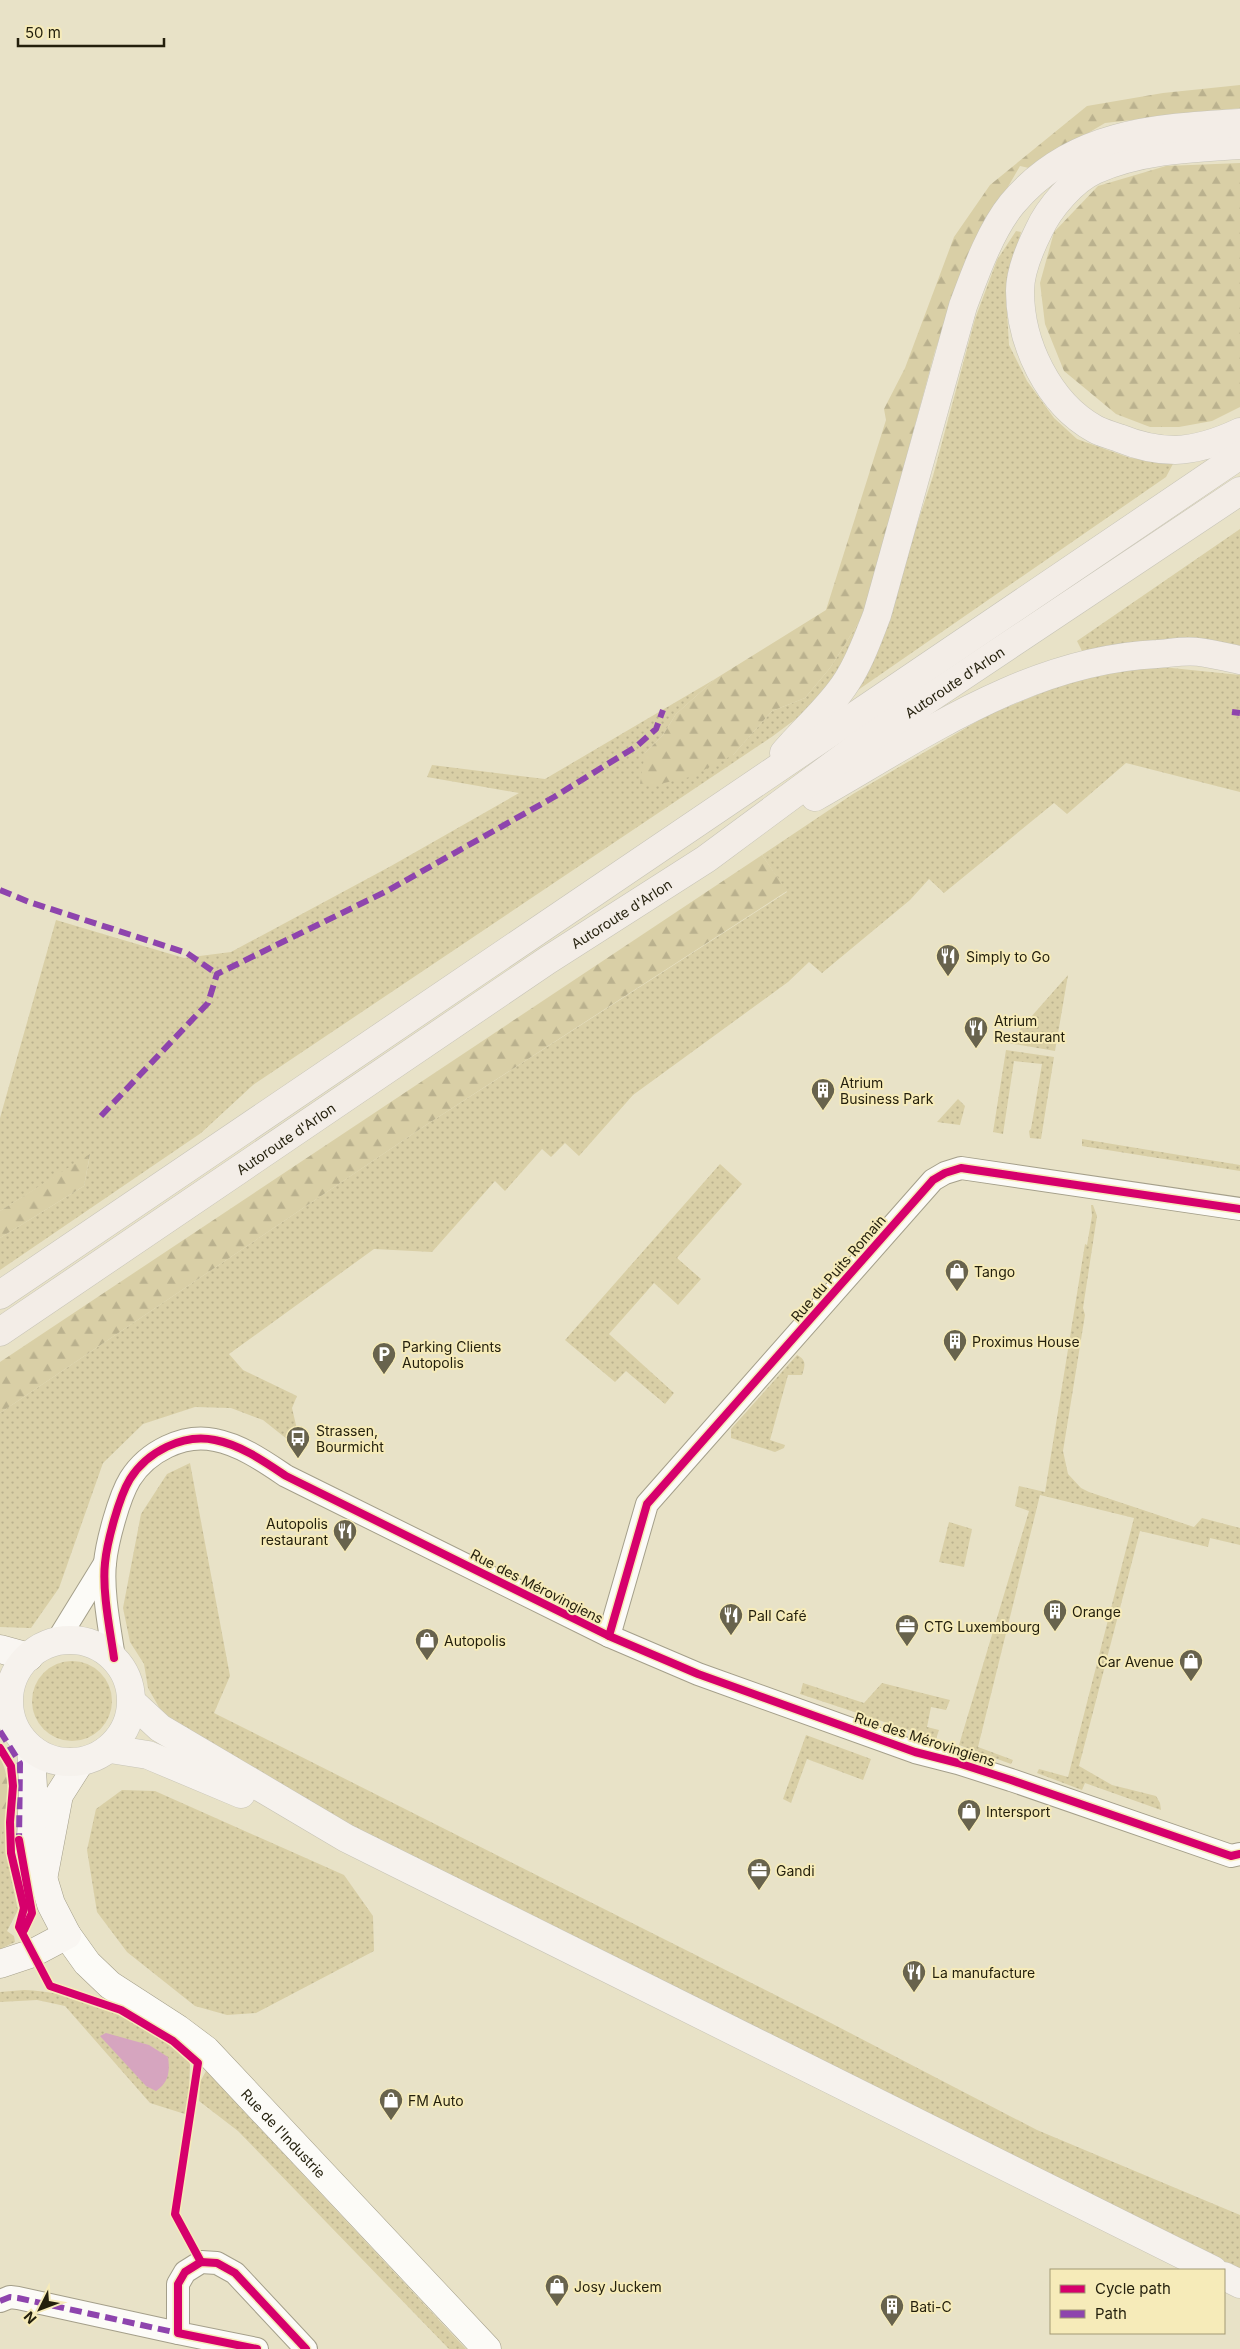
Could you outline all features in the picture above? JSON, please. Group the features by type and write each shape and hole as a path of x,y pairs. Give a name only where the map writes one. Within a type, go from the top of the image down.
{"highway":[{"path":"762,780 805,728 827,707 847,681 864,650 877,615 963,306 980,259 1012,205 1046,170 1075,153 1105,141 1143,132 1240,124"},
{"path":"1240,145 1134,156 1093,171 1069,190 1047,212 1030,249 1020,290 1026,334 1041,372 1064,405 1094,428 1136,445 1173,450 1200,447 1240,432"},
{"name":"Autoroute d'Arlon","path":"0,1295 1240,455"},
{"name":"Autoroute d'Arlon","path":"0,1332 548,960 706,858 864,742 1240,491"},
{"path":"706,858 988,698 1026,682 1094,661 1132,655 1198,652 1240,660"}],"main road":[{"path":"57,1641 86,1641 101,1648 114,1658 124,1671 130,1687 133,1703 121,1736 110,1749 80,1762 62,1762 31,1749 18,1735 4,1702 18,1670 29,1657 57,1641"},
{"path":"0,1649 29,1657"},
{"path":"133,1703 160,1728 346,1838"},
{"path":"0,1964 33,1953 67,1935 51,1904 32,1838 33,1788 31,1749"},
{"path":"110,1749 148,1755 346,1838 1211,2269"},
{"path":"44,1875 59,1794 80,1762"},
{"path":"1225,2276 1240,2284"}],"street":[{"name":"Rue du Puits Romain","path":"608,1636 647,1504 933,1180 945,1173 961,1168 1240,1209"},
{"name":"Rue des Mérovingiens","path":"114,1658 108,1617 105,1563 120,1502 130,1478 146,1460 167,1446 191,1439 215,1440 258,1458 286,1476 608,1636 698,1674 915,1752 1002,1777 1231,1856 1240,1854"},
{"name":"Rue des Mérovingiens","path":"57,1641 105,1563"},
{"name":"Rue de l'Industrie","path":"67,1935 87,1963 110,1985 178,2029 206,2050 487,2349"},
{"path":"178,2333 178,2284 186,2272 201,2262 217,2263 236,2273 306,2349"},
{"path":"0,2301 10,2297 18,2298 257,2349"}],"green space":[{"path":"1240,85 1240,108 1105,123 1029,168 1020,166 969,254 935,351 864,614 830,668 805,698 772,711 733,755 690,777 651,786 640,784 645,753 663,735 676,714 715,679 826,610 886,420 884,409 905,368 954,237 990,185 1087,106 1163,93"},
{"path":"1240,163 1240,407 1212,421 1179,427 1150,427 1116,414 1064,371 1045,324 1040,283 1054,232 1098,186 1166,166"},
{"path":"1016,231 1021,232 1006,295 1009,345 1027,381 1054,418 1077,439 1130,458 1174,462 1166,477 858,690 886,619 933,476 975,319 997,260"},
{"path":"1240,529 1240,650 1083,653 1077,641"},
{"path":"864,614 837,674 813,706 773,736 253,1085 201,1133 0,1270 0,1238 84,1186 90,1155 0,1211 0,1118 56,920 184,958 231,952 391,866 519,793 427,777 432,765 545,779 715,679 676,714 663,735 645,753 733,755 772,711 805,698 830,668"},
{"path":"1162,667 1240,675 1240,792 1126,763 1067,814 1054,803 944,893 929,879 910,900 822,973 809,962 788,982 633,1095 579,1156 565,1143 551,1157 542,1149 505,1191 495,1181 432,1252 374,1249 229,1354 243,1370 297,1396 292,1408 302,1451 263,1420 231,1408 195,1407 143,1424 103,1463 59,1588 31,1628 0,1627 0,1413 423,1127 787,892 762,855 853,794 988,715 1061,685 1107,672"},
{"path":"762,855 787,891 423,1127 0,1413 0,1362"},
{"path":"1068,975 1055,1051 1008,1043"},
{"path":"1006,1050 1054,1057 1041,1139 1030,1138 1029,1131 1031,1129 1042,1064 1014,1061 1003,1134 993,1132"},
{"path":"958,1099 965,1106 960,1125 937,1122"},
{"path":"1082,1139 1240,1165 1240,1171 1082,1146"},
{"path":"90,1154 84,1186 0,1238 0,1211"},
{"path":"720,1164 742,1184 677,1258 701,1279 678,1305 654,1283 609,1334 674,1393 665,1404 626,1371 615,1382 565,1340"},
{"path":"1091,1205 1093,1205 1097,1216 1083,1308 1085,1315 1063,1451 1068,1474 1081,1488 1089,1492 1194,1527 1202,1518 1240,1528 1240,1545 1210,1538 1208,1547 1140,1531 1079,1766 1112,1785 1156,1796 1161,1810 1085,1783 1082,1790 1037,1773 1039,1769 1068,1777 1134,1518 1040,1495 978,1747 1013,1760 1011,1764 959,1745 1029,1511 1015,1506 1019,1486 1045,1492 1085,1244 1087,1245 1092,1216"},
{"path":"797,1355 804,1361 803,1372 802,1375 788,1375 770,1440 785,1445 784,1448 775,1452 731,1438 731,1429"},
{"path":"190,1463 230,1676 214,1713 827,2021 1037,2130 1240,2215 1240,2271 289,1798 173,1723 160,1709 148,1688 144,1664 130,1642 123,1608 141,1514 167,1474"},
{"path":"949,1522 972,1529 964,1567 939,1562"},
{"path":"72,1661 87,1664 100,1673 109,1686 112,1701 109,1716 100,1729 87,1738 72,1741 57,1738 44,1729 35,1716 32,1701 35,1686 44,1673 57,1664"},
{"path":"803,1683 864,1703 882,1683 950,1700 946,1710 931,1707 927,1727 939,1730 936,1739 800,1694"},
{"path":"806,1735 871,1759 863,1780 807,1759 791,1803 783,1799"},
{"path":"0,1758 7,1779 8,1790 0,1846"},
{"path":"9,1785 5,1825 6,1852 18,1910 7,1931 14,1936 15,1942 0,1949 0,1846"},
{"path":"122,1790 155,1791 344,1875 373,1916 374,1951 256,2013 227,2015 195,2006 127,1952 97,1912 87,1850 96,1809"},
{"path":"24,1990 48,1992 70,1997 111,2011 150,2032 188,2058 190,2065 188,2115 150,2103 65,2006 37,2000 0,2002 0,1992"},
{"path":"206,2071 466,2349 449,2349 238,2131 199,2101 200,2082"}],"shaded area":[{"path":"106,2033 149,2045 168,2057 168,2076 164,2084 156,2091 146,2086 100,2036"}],"marked path":[{"path":"101,1116 208,1003 217,974 387,891 554,797 637,746 656,729 663,710"},
{"path":"1232,712 1240,713"},
{"path":"0,890 29,902 187,953 217,974"},
{"path":"0,1731 20,1763 19,1843"},
{"path":"0,2301 10,2297 18,2298 178,2333"}],"cycle path":[{"path":"609,1636 647,1504 933,1180 945,1173 961,1168 1240,1209"},
{"path":"114,1658 105,1598 104,1574 108,1544 114,1520 126,1487 137,1469 156,1453 167,1447 191,1439 215,1440 243,1450 286,1476 609,1636 698,1674 915,1752 1011,1780 1231,1856 1240,1854"},
{"path":"0,1748 11,1766 13,1786 10,1822 11,1853 24,1908 19,1927 50,1986 121,2010 173,2041 198,2063 175,2214 201,2262"},
{"path":"19,1840 32,1913 24,1930"},
{"path":"257,2349 178,2333 178,2284 185,2272 201,2262 217,2263 235,2273 306,2349"}],"place":[{"name":"Simply to Go","path":"948,977"},
{"name":"Atrium Restaurant","path":"976,1049"},
{"name":"Atrium Business Park","path":"823,1111"},
{"name":"Tango","path":"957,1292"},
{"name":"Proximus House","path":"955,1362"},
{"name":"Parking Clients Autopolis","path":"384,1375"},
{"name":"Strassen, Bourmicht","path":"298,1459"},
{"name":"Autopolis restaurant","path":"345,1552"},
{"name":"Orange","path":"1055,1632"},
{"name":"Pall Café","path":"731,1636"},
{"name":"CTG Luxembourg","path":"907,1647"},
{"name":"Autopolis","path":"427,1661"},
{"name":"Car Avenue","path":"1191,1682"},
{"name":"Intersport","path":"969,1832"},
{"name":"Gandi","path":"759,1891"},
{"name":"La manufacture","path":"914,1993"},
{"name":"FM Auto","path":"391,2121"},
{"name":"Josy Juckem","path":"557,2307"},
{"name":"Bati-C","path":"892,2327"}]}
